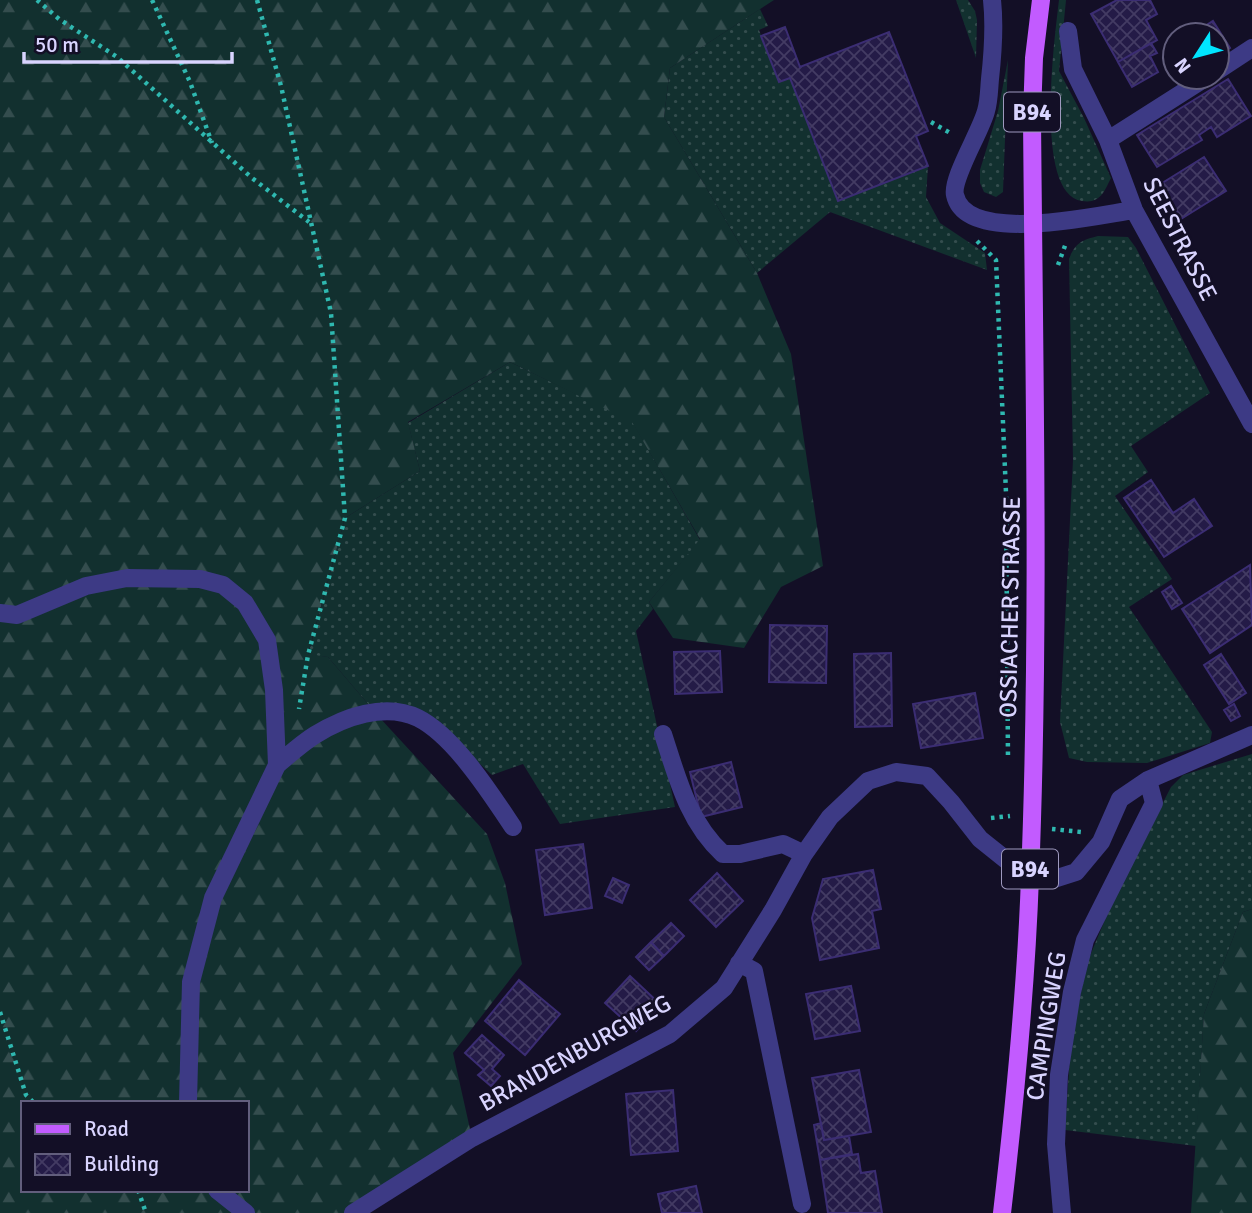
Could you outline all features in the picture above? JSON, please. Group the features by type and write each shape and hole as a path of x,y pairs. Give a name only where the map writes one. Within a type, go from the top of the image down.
{"main road":[{"name":"OSSIACHER STRASSE","path":"1002,1213 1015,1094 1030,878 1037,524 1032,116 1034,58 1041,0"}],"street":[{"path":"992,0 995,29 987,110 956,179 955,195 961,207 973,218 992,223 1033,224 1133,210"},
{"name":"SEESTRASSE","path":"1068,31 1073,69 1108,140 1133,210 1252,424"},
{"path":"1231,62 1252,48"},
{"path":"1108,140 1185,91"},
{"path":"0,613 17,615 86,586 127,578 200,579 223,585 245,603 267,640 274,690 277,765"},
{"path":"188,1101 191,982 200,946 213,898 277,765 315,735 355,716 384,711 417,718 445,739 478,776 513,827"},
{"path":"663,734 679,784 695,820 707,839 723,854 740,854 783,844 804,854"},
{"path":"1030,878 1051,880 1076,872 1101,842 1120,799 1147,780 1252,735"},
{"name":"BRANDENBURGWEG","path":"353,1213 482,1133 670,1034 724,988 773,911 804,854 830,817 868,781 896,772 927,776 980,839 1030,878"},
{"name":"CAMPINGWEG","path":"1062,1213 1056,1144 1058,1088 1072,992 1085,940 1154,803 1147,780"},
{"path":"739,963 754,971 802,1204"},
{"path":"220,1192 246,1213"}],"path":[{"path":"37,0 59,19 117,57 252,178 310,223"},
{"path":"152,0 190,82 213,144"},
{"path":"257,0 281,86 331,313 345,518 308,655 299,713"},
{"path":"969,237 996,260 1006,493 1008,774"},
{"path":"1010,808 1011,816"},
{"path":"0,1012 26,1095 32,1101"},
{"path":"139,1192 146,1213"}],"green space":[{"path":"0,0 774,0 670,68 664,117 757,273 791,354 823,566 781,587 744,648 673,638 649,602 700,539 632,422 510,362 408,422 420,471 345,518 308,654 328,657 379,717 487,834 505,883 522,964 453,1053 472,1138 360,1213 0,1213"},
{"path":"956,0 968,0 975,11 976,58"},
{"path":"1059,0 1066,0 1059,71 1111,178 1101,196 1093,201 1082,201 1067,192 1057,172 1052,144 1052,77"},
{"path":"760,9 768,26 759,30 779,82 790,78 838,201 928,166 926,197 940,223 985,253 987,270 830,212 757,273 664,117 670,68"},
{"path":"1008,60 1003,192 996,197 984,192 980,183 980,170 998,111"},
{"path":"1098,236 1128,237 1136,248 1210,393 1131,446 1148,472 1115,496 1172,579 1129,607 1212,732 1210,743 1147,763 1087,762 1069,758 1060,722 1073,460 1069,259 1080,243"},
{"path":"510,362 632,421 700,540 649,602 653,609 636,631 675,807 560,824 523,764 492,775 422,711 387,703 368,704 328,657 308,655 345,518 420,471 408,423"},
{"path":"1252,754 1252,909 1243,912 1204,1014 1196,1146 1065,1130 1071,1041 1087,963 1114,898 1171,787 1183,775"},
{"path":"1252,909 1252,1213 1191,1213 1204,1014 1243,912"}],"building":[{"path":"1117,0 1150,0 1157,14 1146,20 1157,40 1118,62 1091,14"},
{"path":"785,27 800,67 889,32 928,131 916,136 928,166 838,201 790,78 779,82 761,36"},
{"path":"1151,43 1157,53 1150,56 1158,72 1132,87 1118,62"},
{"path":"1231,84 1251,116 1217,137 1211,127 1199,135 1202,140 1157,167 1137,135 1208,91 1231,91"},
{"path":"1204,157 1226,191 1181,219 1159,185"},
{"path":"1151,480 1173,513 1194,499 1212,526 1164,557 1124,498"},
{"path":"1250,565 1252,625 1210,653 1182,609"},
{"path":"1171,586 1182,603 1172,609 1162,592"},
{"path":"770,625 827,626 826,683 769,682"},
{"path":"720,651 722,692 675,694 674,652"},
{"path":"891,653 892,726 855,727 854,654"},
{"path":"1221,654 1246,693 1229,704 1204,665"},
{"path":"975,693 983,738 921,748 913,704"},
{"path":"1234,704 1240,716 1231,721 1224,710"},
{"path":"731,762 742,807 701,817 690,772"},
{"path":"583,844 592,908 545,915 536,850"},
{"path":"873,870 881,909 872,911 879,948 820,960 812,918 823,879"},
{"path":"717,873 743,901 716,927 690,900"},
{"path":"613,878 629,885 622,903 605,896"},
{"path":"671,923 684,936 664,956 651,942"},
{"path":"651,942 664,956 649,970 636,957"},
{"path":"630,976 661,1005 636,1031 605,1003"},
{"path":"519,980 560,1014 525,1055 485,1021"},
{"path":"851,986 860,1031 815,1039 806,994"},
{"path":"482,1035 504,1055 492,1069 500,1076 491,1086 478,1075 484,1070 465,1053"},
{"path":"859,1070 871,1132 824,1140 812,1078"},
{"path":"673,1090 678,1151 631,1155 626,1094"},
{"path":"821,1123 824,1140 849,1136 852,1154 820,1160 814,1125"},
{"path":"858,1154 861,1173 875,1171 882,1213 828,1213 820,1160"},
{"path":"696,1186 702,1213 662,1213 658,1194"}]}
